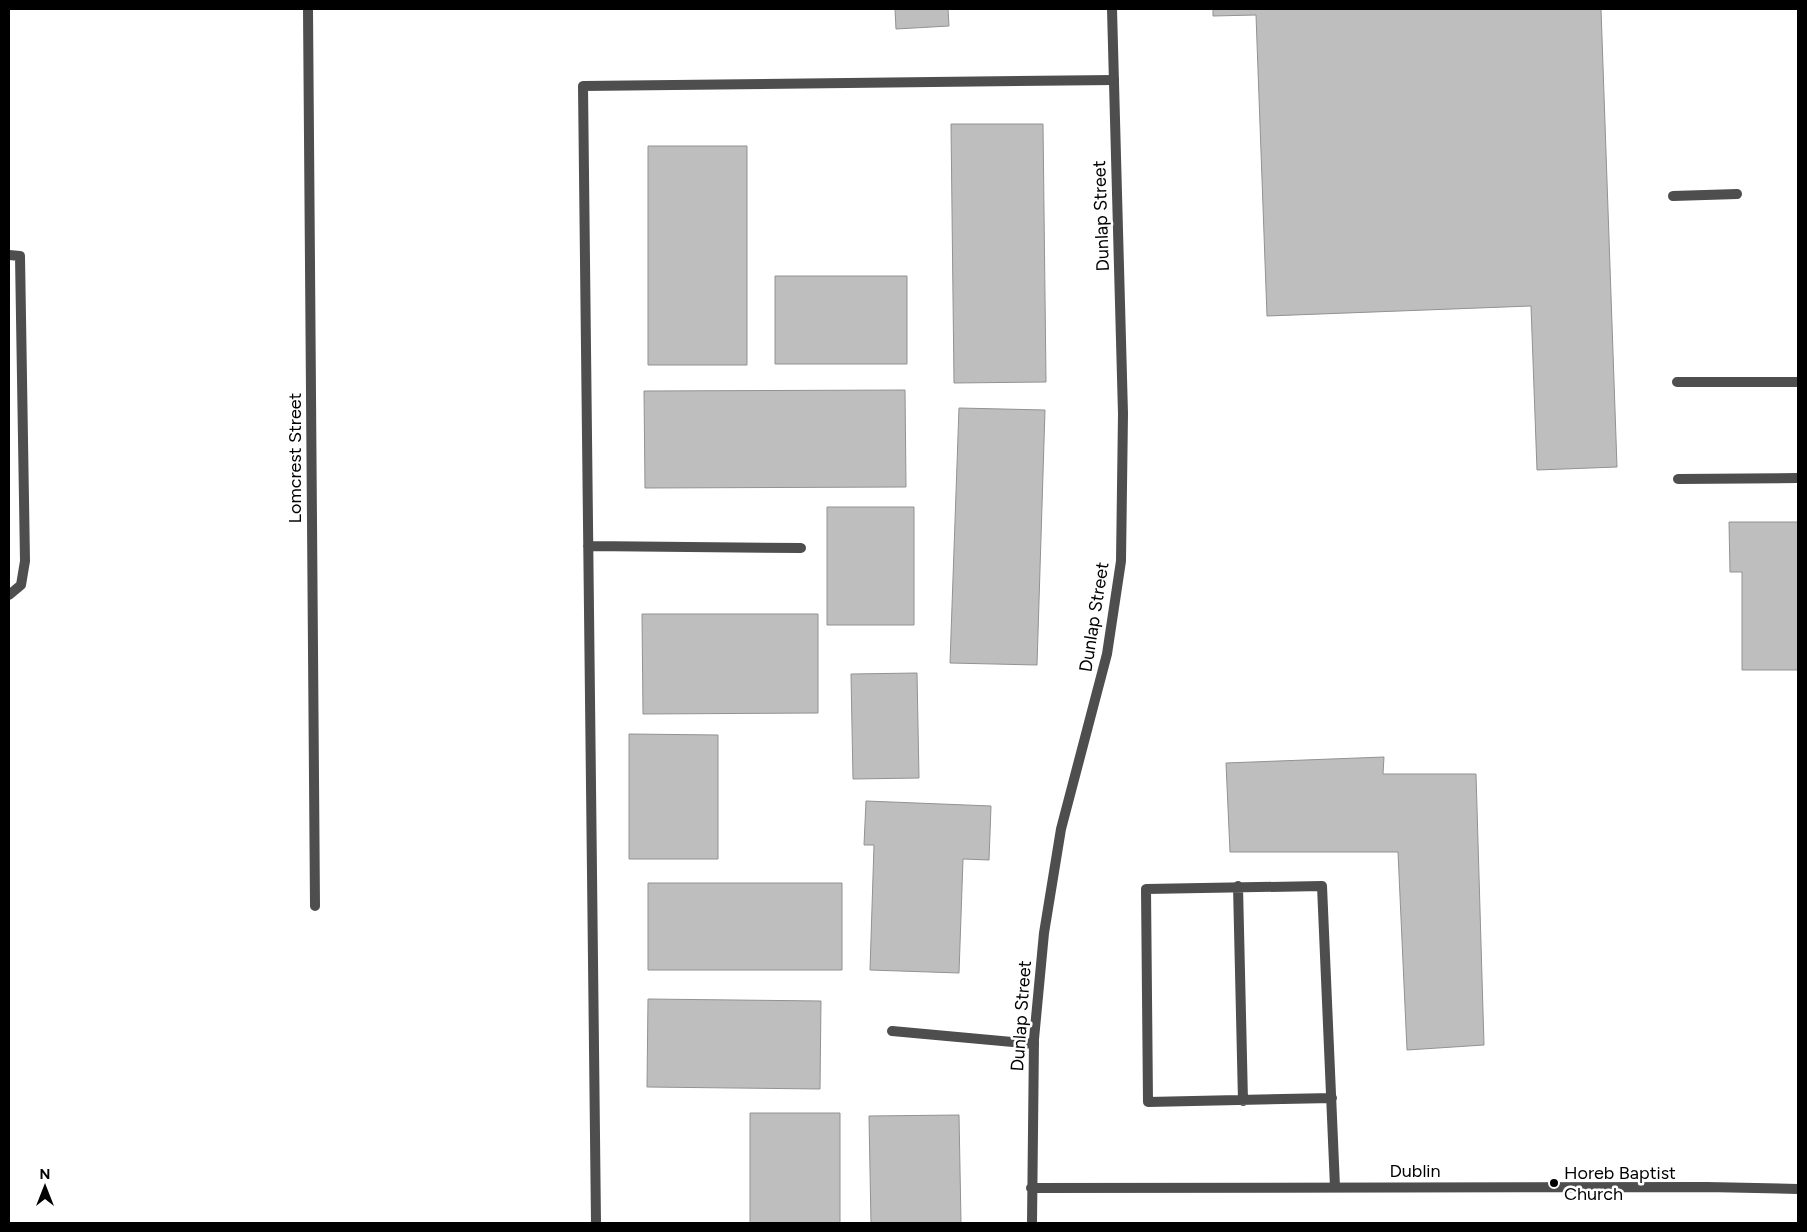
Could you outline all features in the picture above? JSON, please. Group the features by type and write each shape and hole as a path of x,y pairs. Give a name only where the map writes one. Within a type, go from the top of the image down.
{"street":[{"name":"Lomcrest Street","path":"308,9 315,906"},
{"name":"Dunlap Street","path":"1032,1223 1034,1044 1044,933 1061,829 1107,654 1121,561 1123,414 1112,9"},
{"path":"596,1223 583,86 1114,80"},
{"path":"1673,196 1737,194"},
{"path":"9,255 20,256 25,561 21,586 9,595"},
{"path":"1677,382 1798,382"},
{"path":"1678,479 1798,478"},
{"path":"588,546 801,548"},
{"path":"1238,886 1243,1101"},
{"path":"1332,1098 1148,1102 1146,889 1322,886 1332,1098 1335,1187"},
{"path":"892,1031 1034,1044"},
{"name":"Dublin","path":"1031,1188 1707,1187 1798,1189"}],"building":[{"path":"895,9 948,9 949,26 896,29"},
{"path":"1213,9 1601,9 1617,467 1537,470 1531,306 1267,316 1256,15 1213,16"},
{"path":"951,124 1043,124 1046,382 954,383"},
{"path":"648,146 747,146 747,365 648,365"},
{"path":"775,276 907,276 907,364 775,364"},
{"path":"905,390 906,487 645,488 644,391"},
{"path":"959,408 1045,410 1037,665 950,663"},
{"path":"827,507 914,507 914,625 827,625"},
{"path":"1729,522 1798,522 1798,670 1742,670 1742,572 1730,572"},
{"path":"642,614 818,614 818,713 643,714"},
{"path":"917,673 919,778 853,779 851,674"},
{"path":"629,734 718,735 718,859 629,859"},
{"path":"1384,757 1383,774 1476,774 1484,1045 1407,1050 1398,852 1230,852 1226,763"},
{"path":"866,801 991,806 989,860 963,859 959,973 870,970 874,845 864,845"},
{"path":"648,883 842,883 842,970 648,970"},
{"path":"648,999 821,1001 820,1089 647,1087"},
{"path":"750,1113 840,1113 840,1223 750,1223"},
{"path":"959,1115 961,1223 871,1223 869,1116"}],"place":[{"name":"Horeb Baptist Church","path":"1554,1183"}]}
